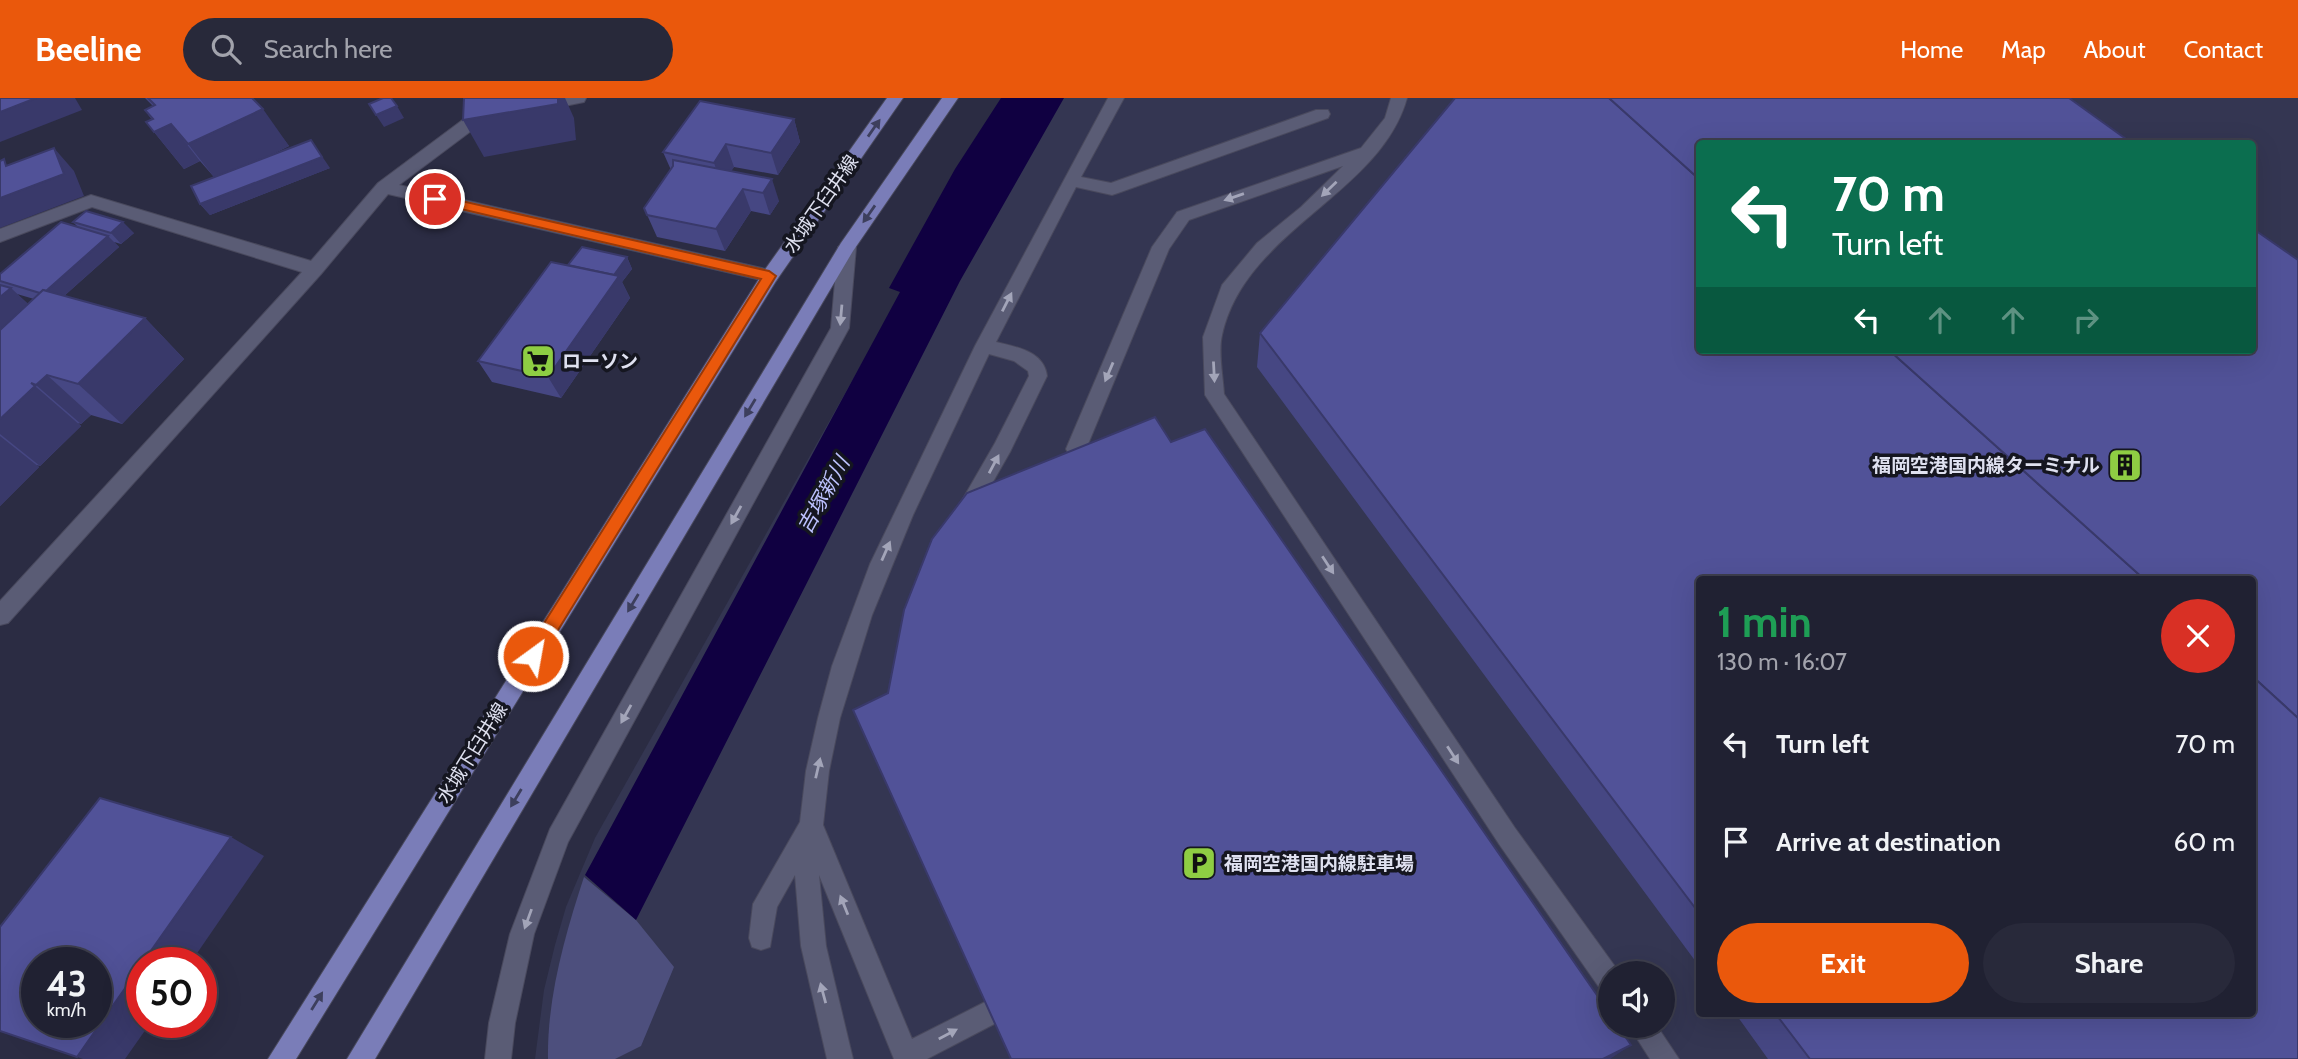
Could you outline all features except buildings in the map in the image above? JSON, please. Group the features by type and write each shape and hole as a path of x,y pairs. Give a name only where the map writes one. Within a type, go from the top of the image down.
{"main road":[{"name":"水城下臼井線","path":"281,1059 769,276 895,98"},
{"path":"360,1059 847,247 950,98"}],"street":[{"path":"527,108 578,98"},
{"path":"840,1059 817,970 807,878 814,785 838,677 866,595 908,502 984,346 1115,98"},
{"path":"1399,98 1393,119 1368,151 1307,211 1263,247 1228,290 1212,337 1215,395 1507,836 1598,964"},
{"path":"0,616 314,269 384,187 478,117 502,113"},
{"path":"1070,180 1112,189 1322,114"},
{"path":"1091,477 1076,449 1161,247 1184,216 1368,151"},
{"path":"384,187 769,276"},
{"path":"0,236 91,201 314,269"},
{"path":"498,1059 502,1023 522,934 558,837 840,328 847,247"},
{"path":"957,524 985,480 1038,376 1037,368 1020,355 984,346"},
{"path":"761,938 765,904 811,825"},
{"path":"811,825 907,1058 989,1013"},
{"path":"1651,1038 1666,1059"}],"shaded area":[{"path":"1011,98 2298,98 2298,1059 535,1059 544,990 566,907 595,838"},
{"path":"584,877 636,920 674,967 641,1046 615,1059 548,1059 554,989"}],"water":[{"name":"吉塚新川","path":"1001,98 1064,98 960,281 636,920 585,875 900,292 889,288 955,169"}],"place":[{"name":"ローソン","path":"538,361"},
{"name":"福岡空港国内線ターミナル","path":"2125,465"},
{"name":"福岡空港国内線駐車場","path":"1199,863"}],"route":[{"path":"435,199 769,276 533,656"}]}
